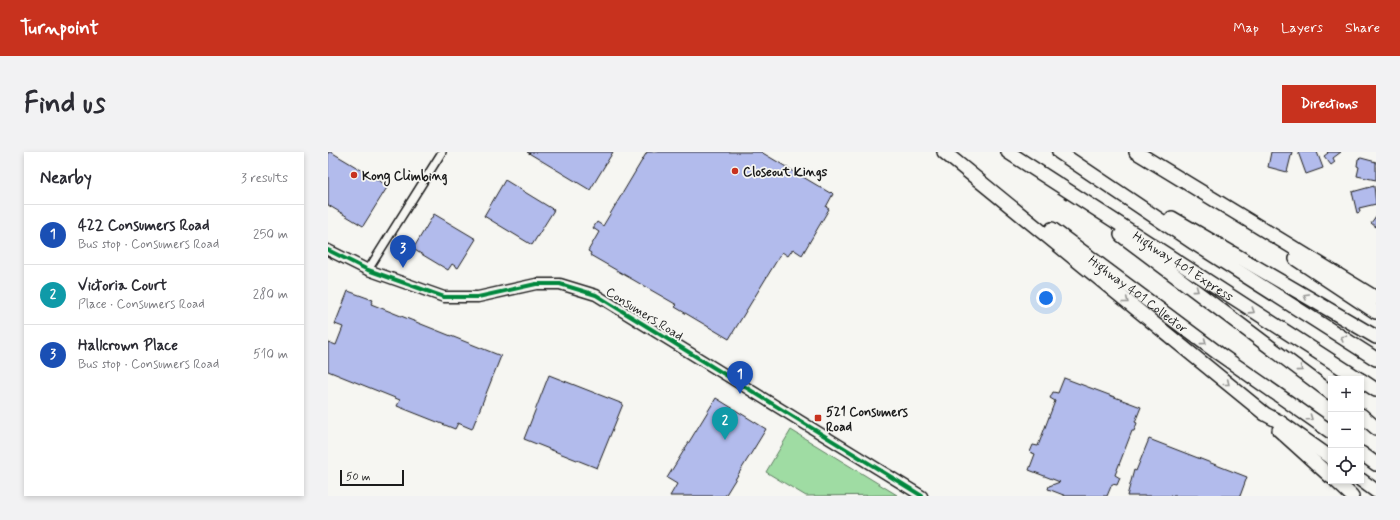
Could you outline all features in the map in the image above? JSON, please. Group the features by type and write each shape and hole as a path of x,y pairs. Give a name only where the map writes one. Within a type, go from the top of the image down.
{"highway":[{"path":"944,152 1265,414 1280,422 1328,456"},
{"name":"Highway 401 Collector","path":"948,152 1218,353 1328,430"},
{"path":"1007,152 1198,292 1328,391"},
{"name":"Highway 401 Express","path":"1007,152 1354,376"},
{"name":"Highway 401 Express","path":"1059,152 1194,243 1376,359"},
{"path":"1136,152 1376,312"},
{"path":"1087,171 1198,233 1376,337"},
{"path":"1178,179 1376,298"},
{"name":"Highway 401 Express","path":"1364,382 1376,390"},
{"path":"1265,414 1274,426 1328,474"},
{"path":"1364,418 1376,428"},
{"path":"1364,455 1376,464"},
{"path":"1364,482 1376,491"},
{"path":"1339,484 1352,496"}],"street":[{"path":"368,270 442,152"},
{"name":"Consumers Road","path":"328,250 368,270 444,297 478,297 536,284 560,284 596,295 922,496"}],"green space":[{"path":"791,430 897,495 806,496 766,472"}],"building":[{"path":"328,152 331,152 388,186 363,226 328,205"},
{"path":"527,152 613,152 590,190"},
{"path":"647,152 761,152 833,194 826,207 829,209 802,255 793,249 788,256 782,252 729,339 675,307 677,305 590,255 591,253 588,251 599,232 593,228 597,222 603,226"},
{"path":"1271,152 1292,152 1287,172 1268,167"},
{"path":"1298,152 1317,152 1323,168 1306,174"},
{"path":"1327,152 1341,152 1333,158 1335,162 1331,165 1324,156 1328,153"},
{"path":"1361,158 1376,162 1376,180 1357,176 1359,167 1357,166 1358,159"},
{"path":"505,180 554,210 532,245 484,216"},
{"path":"1374,186 1376,204 1359,208 1360,212 1357,213 1352,192"},
{"path":"434,214 476,239 458,268 452,264 448,270 413,249"},
{"path":"1376,216 1376,227 1371,223"},
{"path":"348,291 373,300 371,304 501,356 472,429 458,423 455,429 397,406 400,400 328,371 328,342 336,345 343,327 335,324"},
{"path":"549,375 623,404 597,468 524,439"},
{"path":"1064,378 1141,407 1135,422 1137,423 1134,431 1132,431 1115,475 1120,478 1117,485 1112,484 1107,496 1066,496 1048,489 1049,486 1060,482 1029,470 1035,454 1030,452 1033,445 1038,446 1055,401 1050,398 1053,392 1058,393"},
{"path":"716,398 766,429 725,496 670,496 677,484 667,478"},
{"path":"1149,439 1247,477 1240,496 1127,496 1134,470 1136,471"}],"cycle path":[{"path":"328,250 368,270 444,297 478,297 536,284 560,284 596,295 922,496"}],"place":[{"name":"Closeout Kings","path":"735,171"},
{"name":"Kong Climbing","path":"354,175"},
{"name":"Hallcrown Place","path":"403,268"},
{"name":"422 Consumers Road","path":"740,394"},
{"name":"521 Consumers Road","path":"818,418"},
{"name":"Victoria Court","path":"725,440"}]}
